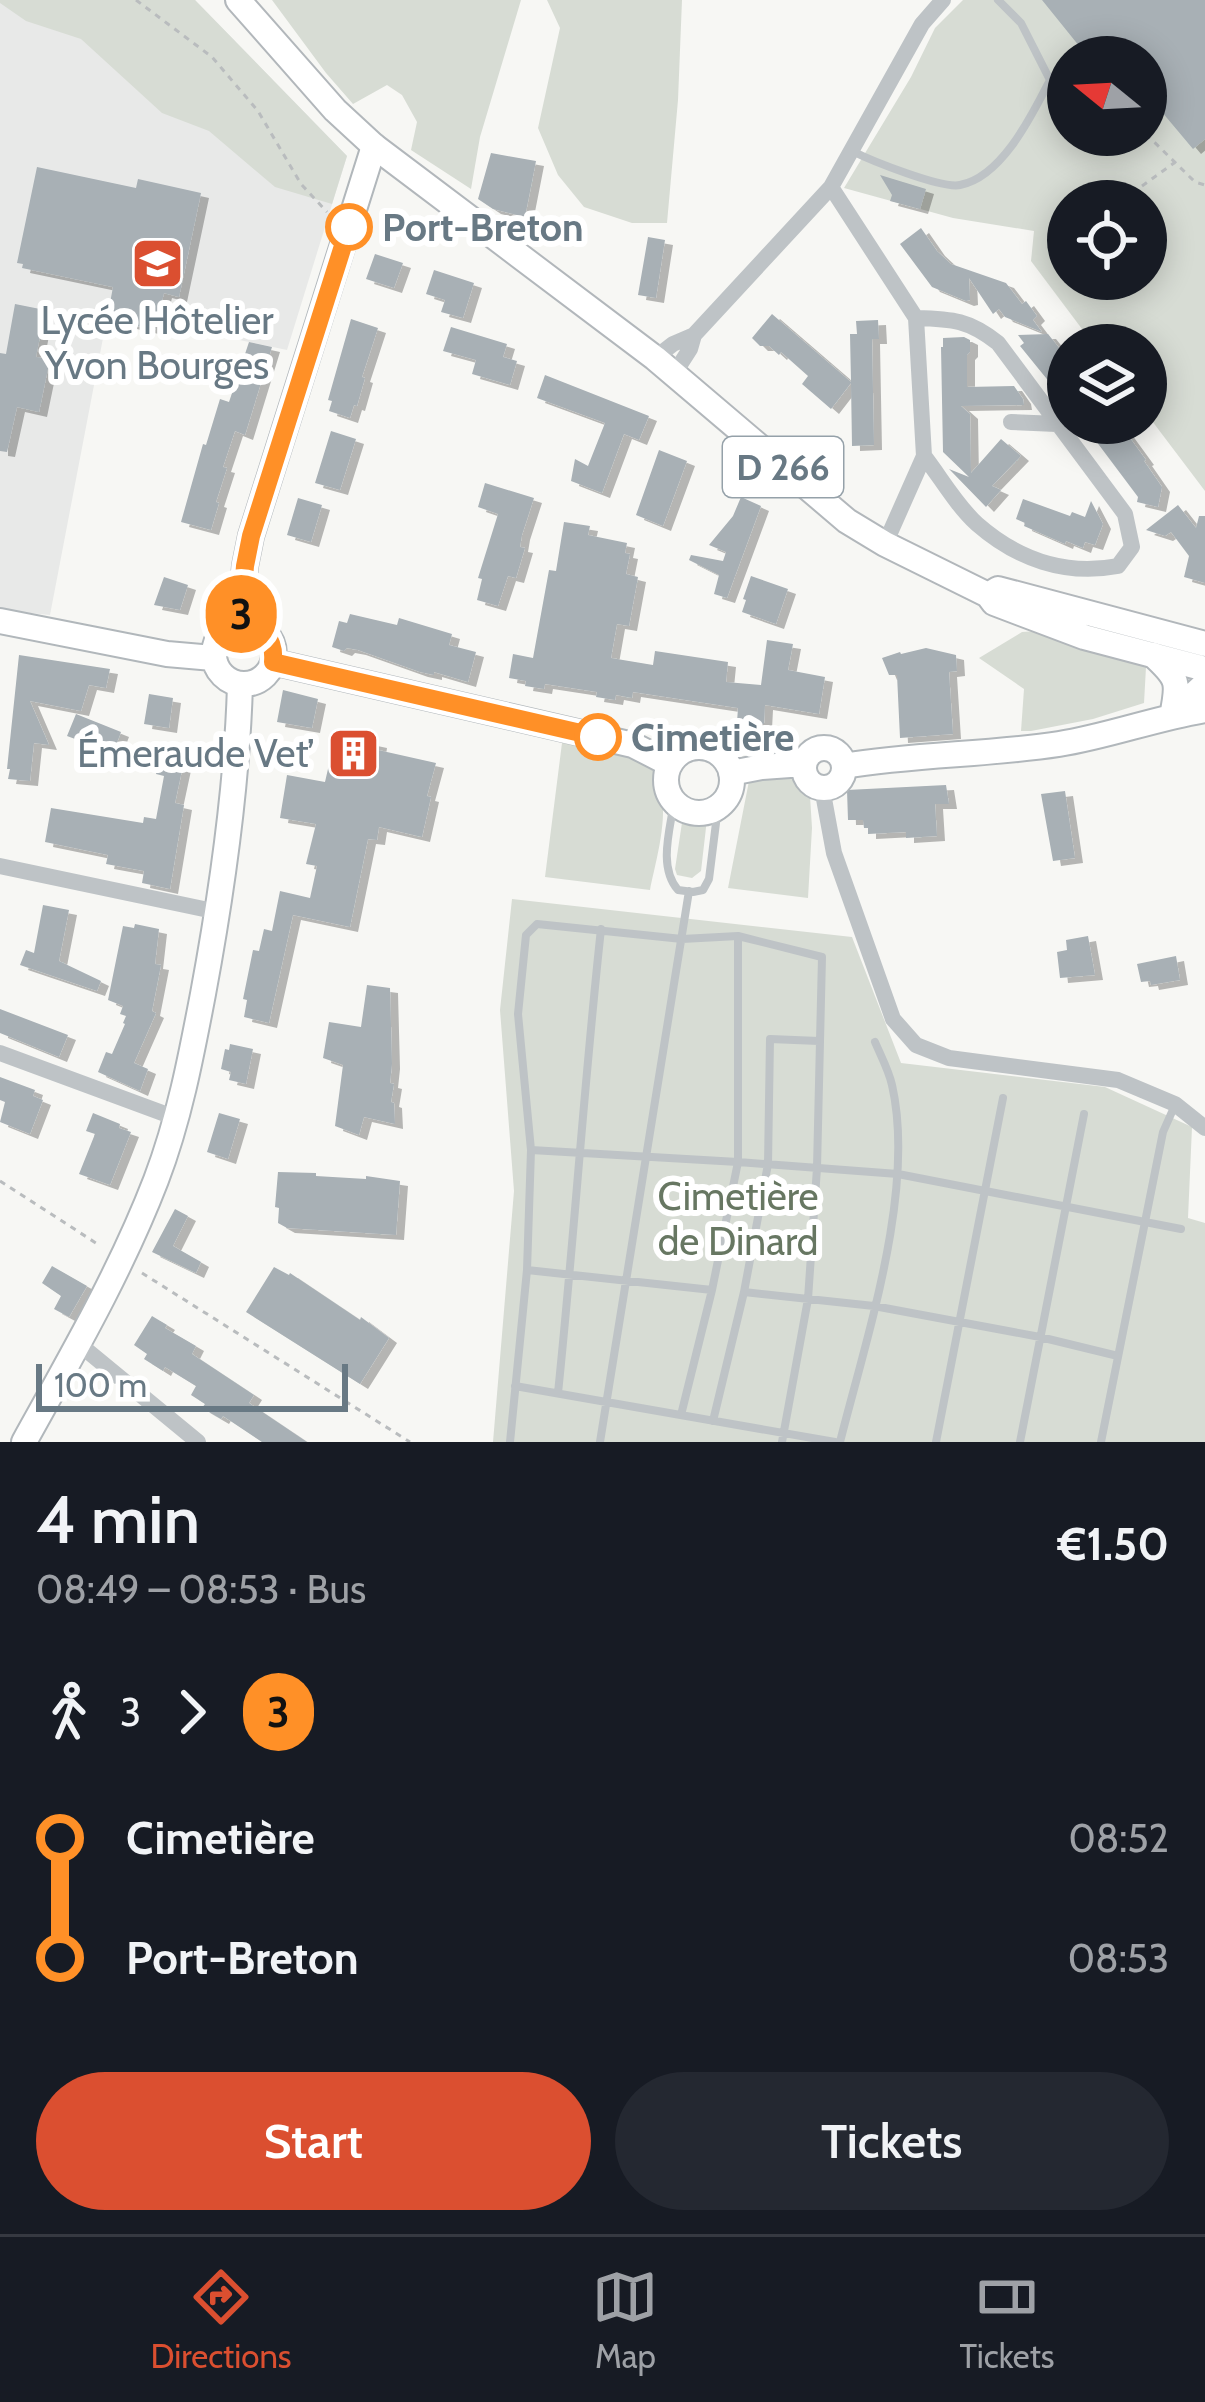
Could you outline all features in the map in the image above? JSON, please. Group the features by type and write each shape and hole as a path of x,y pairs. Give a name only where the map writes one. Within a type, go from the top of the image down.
{"main road":[{"name":"D 266","path":"238,0 335,110 374,146 664,366 847,520 988,595 994,603 1084,637 1205,669"},
{"path":"240,624 251,536 374,146"},
{"name":"D 266","path":"988,595 998,589 1205,644"},
{"path":"0,621 167,654 213,658"},
{"path":"240,624 267,634 274,652 270,670 257,682 240,685 222,676 213,658 217,639 240,624"},
{"path":"1154,655 1178,682 1172,716"},
{"path":"273,662 633,745 670,764"},
{"path":"1172,716 1205,684"},
{"path":"25,1442 120,1260 157,1179 176,1118 218,912 240,685"},
{"path":"844,766 1059,744 1205,710"},
{"path":"693,747 719,754 731,773 731,788 718,807 697,813 674,802 666,786 670,764 693,747"},
{"path":"826,747 838,753 844,766 841,779 823,788 806,778 804,764 812,751 826,747"},
{"path":"731,773 804,764"}],"street":[{"path":"664,366 674,344 694,335 831,187 922,24 943,0"},
{"path":"831,187 916,318 924,456 885,544"},
{"path":"916,318 976,325 998,343 1047,410"},
{"path":"1011,422 1047,424"},
{"path":"924,456 974,522 1018,554 1063,569 1118,566 1132,547 1125,514 1072,444"},
{"path":"1132,547 1152,553"},
{"path":"823,788 834,854 878,978 893,1019 916,1046 949,1058 1118,1080 1175,1104 1205,1128"},
{"path":"0,866 218,912"},
{"path":"0,1053 176,1118"},
{"path":"79,1344 198,1442"}],"lane":[{"path":"851,151 958,187 989,172 1030,118 1050,80 1021,23 998,0"},
{"path":"674,802 666,865 678,890 703,890 709,880 718,807"},
{"path":"600,1442 689,891"},
{"path":"510,1442 526,1270 531,1150 518,1013 526,934 537,924 682,939 738,936 822,957 817,1168 808,1299 783,1437"},
{"path":"558,1394 601,929"},
{"path":"681,1415 738,1162 738,936"},
{"path":"712,1421 744,1292 768,1164 770,1039 819,1041"},
{"path":"515,1386 783,1437 837,1442 874,1306 898,1174 892,1082 875,1042"},
{"path":"936,1442 1003,1098"},
{"path":"1101,1442 1163,1132 1175,1104"},
{"path":"1020,1442 1084,1114"},
{"path":"531,1150 898,1174 1180,1228"},
{"path":"526,1270 712,1290"},
{"path":"744,1292 874,1306 1118,1356"}],"path":[{"path":"136,0 212,57 258,112 301,184 329,214 350,224"},
{"path":"1167,154 1195,182 1205,185"},
{"path":"1150,180 1175,162"},
{"path":"0,1181 410,1442"}],"shaded area":[{"name":"Lycée Hôtelier Yvon Bourges","path":"0,0 195,0 347,156 287,350 108,312 50,615 0,610"}],"green space":[{"path":"0,0 195,0 347,156 332,204 275,187 209,131 162,113 81,39 26,21"},
{"path":"272,0 521,0 480,137 471,189 411,150 417,122 402,95 387,85 353,104"},
{"path":"547,0 682,0 667,223 632,223 584,207 558,175 538,128 560,28"},
{"path":"963,0 1205,0 1205,491 1167,441 1167,324 1078,324 1060,300 1167,300 1167,180 1047,180 1047,282 1031,261 1034,231 953,218 844,188 935,28"},
{"path":"1037,631 1146,667 1144,703 1093,719 1021,731 1024,689 979,658 1022,632"},
{"path":"562,743 628,753 655,774 663,805 650,890 545,877"},
{"path":"794,774 810,796 808,898 728,888 749,781"},
{"path":"683,816 707,819 701,871 692,878 677,875 675,869"},
{"name":"Cimetière de Dinard","path":"512,899 852,937 901,1063 1105,1087 1192,1127 1188,1218 1205,1223 1205,1442 493,1442 514,1191 500,1010"}],"building":[{"path":"1042,0 1205,0 1205,139 1193,149 1167,118 1167,36 1071,36"},
{"path":"491,153 536,161 525,217 493,209 478,199"},
{"path":"37,167 136,188 138,179 201,193 179,297 164,293 155,330 107,319 113,287 22,268 17,263"},
{"path":"880,175 926,189 920,209 890,201 892,195"},
{"path":"921,228 951,264 1006,283 1022,304 1026,301 1042,332 1005,317 999,309 993,314 969,278 970,300 966,301 932,287 900,244"},
{"path":"648,237 665,240 656,298 638,295"},
{"path":"375,254 403,263 394,288 366,279"},
{"path":"434,270 474,283 463,318 441,312 445,300 426,294"},
{"path":"15,304 45,310 36,357 50,359 39,412 17,407 7,452 0,451 0,353 6,354"},
{"path":"772,314 851,382 850,334 857,334 856,321 878,320 879,339 872,339 874,445 852,446 851,383 831,409 802,384 808,376 781,352 760,346 752,338"},
{"path":"351,319 378,328 350,418 329,411 332,401 328,400"},
{"path":"451,327 507,344 503,357 517,361 510,385 472,374 476,360 443,351"},
{"path":"1047,334 1047,379 1020,346 1024,343 1018,335"},
{"path":"943,338 970,340 967,387 1014,386 1024,405 961,406 970,414 971,473 1001,439 1021,456 992,486 1001,490 986,507 949,469 969,477 943,452 941,347"},
{"path":"249,342 272,347 245,435 235,431 223,467 227,468 211,530 181,522 220,399 229,402"},
{"path":"545,375 649,416 639,440 624,434 602,493 571,481 575,459 588,466 605,423 537,398"},
{"path":"331,431 356,439 340,490 315,483"},
{"path":"1098,444 1134,444 1162,487 1158,507 1137,502 1138,497"},
{"path":"659,450 687,461 663,526 636,515"},
{"path":"485,483 534,498 516,578 508,576 498,606 477,600 482,579 478,578 498,514 478,507"},
{"path":"741,497 761,506 727,598 714,594 719,575 689,560 691,555 723,561 726,552 709,545 733,516"},
{"path":"298,498 322,505 311,542 287,535"},
{"path":"1023,499 1085,517 1091,501 1103,524 1095,545 1065,544 1024,526 1016,519"},
{"path":"1178,505 1196,528 1199,516 1205,516 1205,583 1184,577 1189,556 1171,532 1165,536 1146,530"},
{"path":"564,522 590,526 588,535 627,543 626,574 638,577 629,626 617,624 611,658 653,665 655,651 728,662 726,682 761,685 767,640 793,644 788,670 825,677 819,714 765,705 764,724 737,722 738,708 633,692 632,698 616,695 615,700 596,697 597,692 545,684 544,689 525,686 526,681 509,678 513,654 533,658 549,570 556,571"},
{"path":"751,576 788,589 776,624 742,612"},
{"path":"164,577 188,585 180,610 154,605"},
{"path":"350,614 397,625 399,618 452,634 449,645 476,652 468,682 332,647 339,621 347,623"},
{"path":"926,648 956,655 957,671 949,672 953,734 900,738 897,675 889,675 882,658"},
{"path":"19,655 110,669 106,688 89,685 81,711 30,701 49,745 34,743 30,781 8,779 7,769"},
{"path":"283,690 318,699 312,728 277,722"},
{"path":"149,694 173,698 169,728 144,724"},
{"path":"76,714 121,732 113,753 67,736"},
{"path":"336,734 379,743 378,750 436,763 422,837 379,827 377,840 368,839 350,927 293,915 269,1023 244,1017 253,950 259,951 264,929 272,931 280,891 310,898 317,866 306,864 316,824 280,818 287,775 325,782"},
{"path":"164,742 187,747 175,803 184,805 170,889 142,883 144,871 106,864 108,855 45,842 51,808 143,823 144,817 156,819 164,776 156,774"},
{"path":"946,785 949,804 935,804 937,836 868,834 863,820 848,820 847,790"},
{"path":"1065,791 1075,858 1053,861 1041,794"},
{"path":"43,905 69,910 59,961 101,981 97,991 20,965 26,950 34,953"},
{"path":"135,924 159,929 155,964 161,965 152,1011 156,1013 134,1063 148,1069 140,1091 98,1072 125,1024 126,1016 120,1014 123,1006 108,1000 123,926 134,928"},
{"path":"1088,936 1095,975 1060,978 1057,952 1067,950 1066,940"},
{"path":"1176,956 1180,980 1141,982 1137,964"},
{"path":"367,985 390,988 395,1124 364,1117 359,1135 335,1126 343,1065 323,1058 329,1022 361,1027"},
{"path":"0,1009 68,1035 59,1057 0,1033"},
{"path":"230,1044 253,1049 246,1084 229,1080 231,1072 221,1069"},
{"path":"0,1077 35,1090 33,1096 43,1100 30,1134 0,1122 5,1102 0,1100"},
{"path":"93,1113 131,1132 110,1185 79,1174 95,1134 86,1131"},
{"path":"219,1113 240,1119 228,1159 207,1152"},
{"path":"278,1172 400,1181 396,1235 287,1228 278,1223 279,1208 275,1207"},
{"path":"175,1209 188,1216 173,1246 201,1262 196,1273 152,1252"},
{"path":"52,1266 87,1286 69,1317 54,1309 61,1296 42,1283"},
{"path":"274,1267 389,1338 360,1384 246,1312"},
{"path":"152,1316 196,1346 192,1354 254,1395 249,1403 307,1442 262,1442 202,1408 205,1404 191,1395 196,1386 144,1359 147,1354 134,1345"}],"bus line":[{"name":"3","path":"349,227 251,536 240,624 267,634 273,662 598,737"}],"place":[{"name":"Port-Breton","path":"349,227"},
{"name":"Lycée Hôtelier Yvon Bourges","path":"157,263"},
{"name":"Cimetière","path":"598,737"},
{"name":"Émeraude Vet’","path":"354,753"}]}
